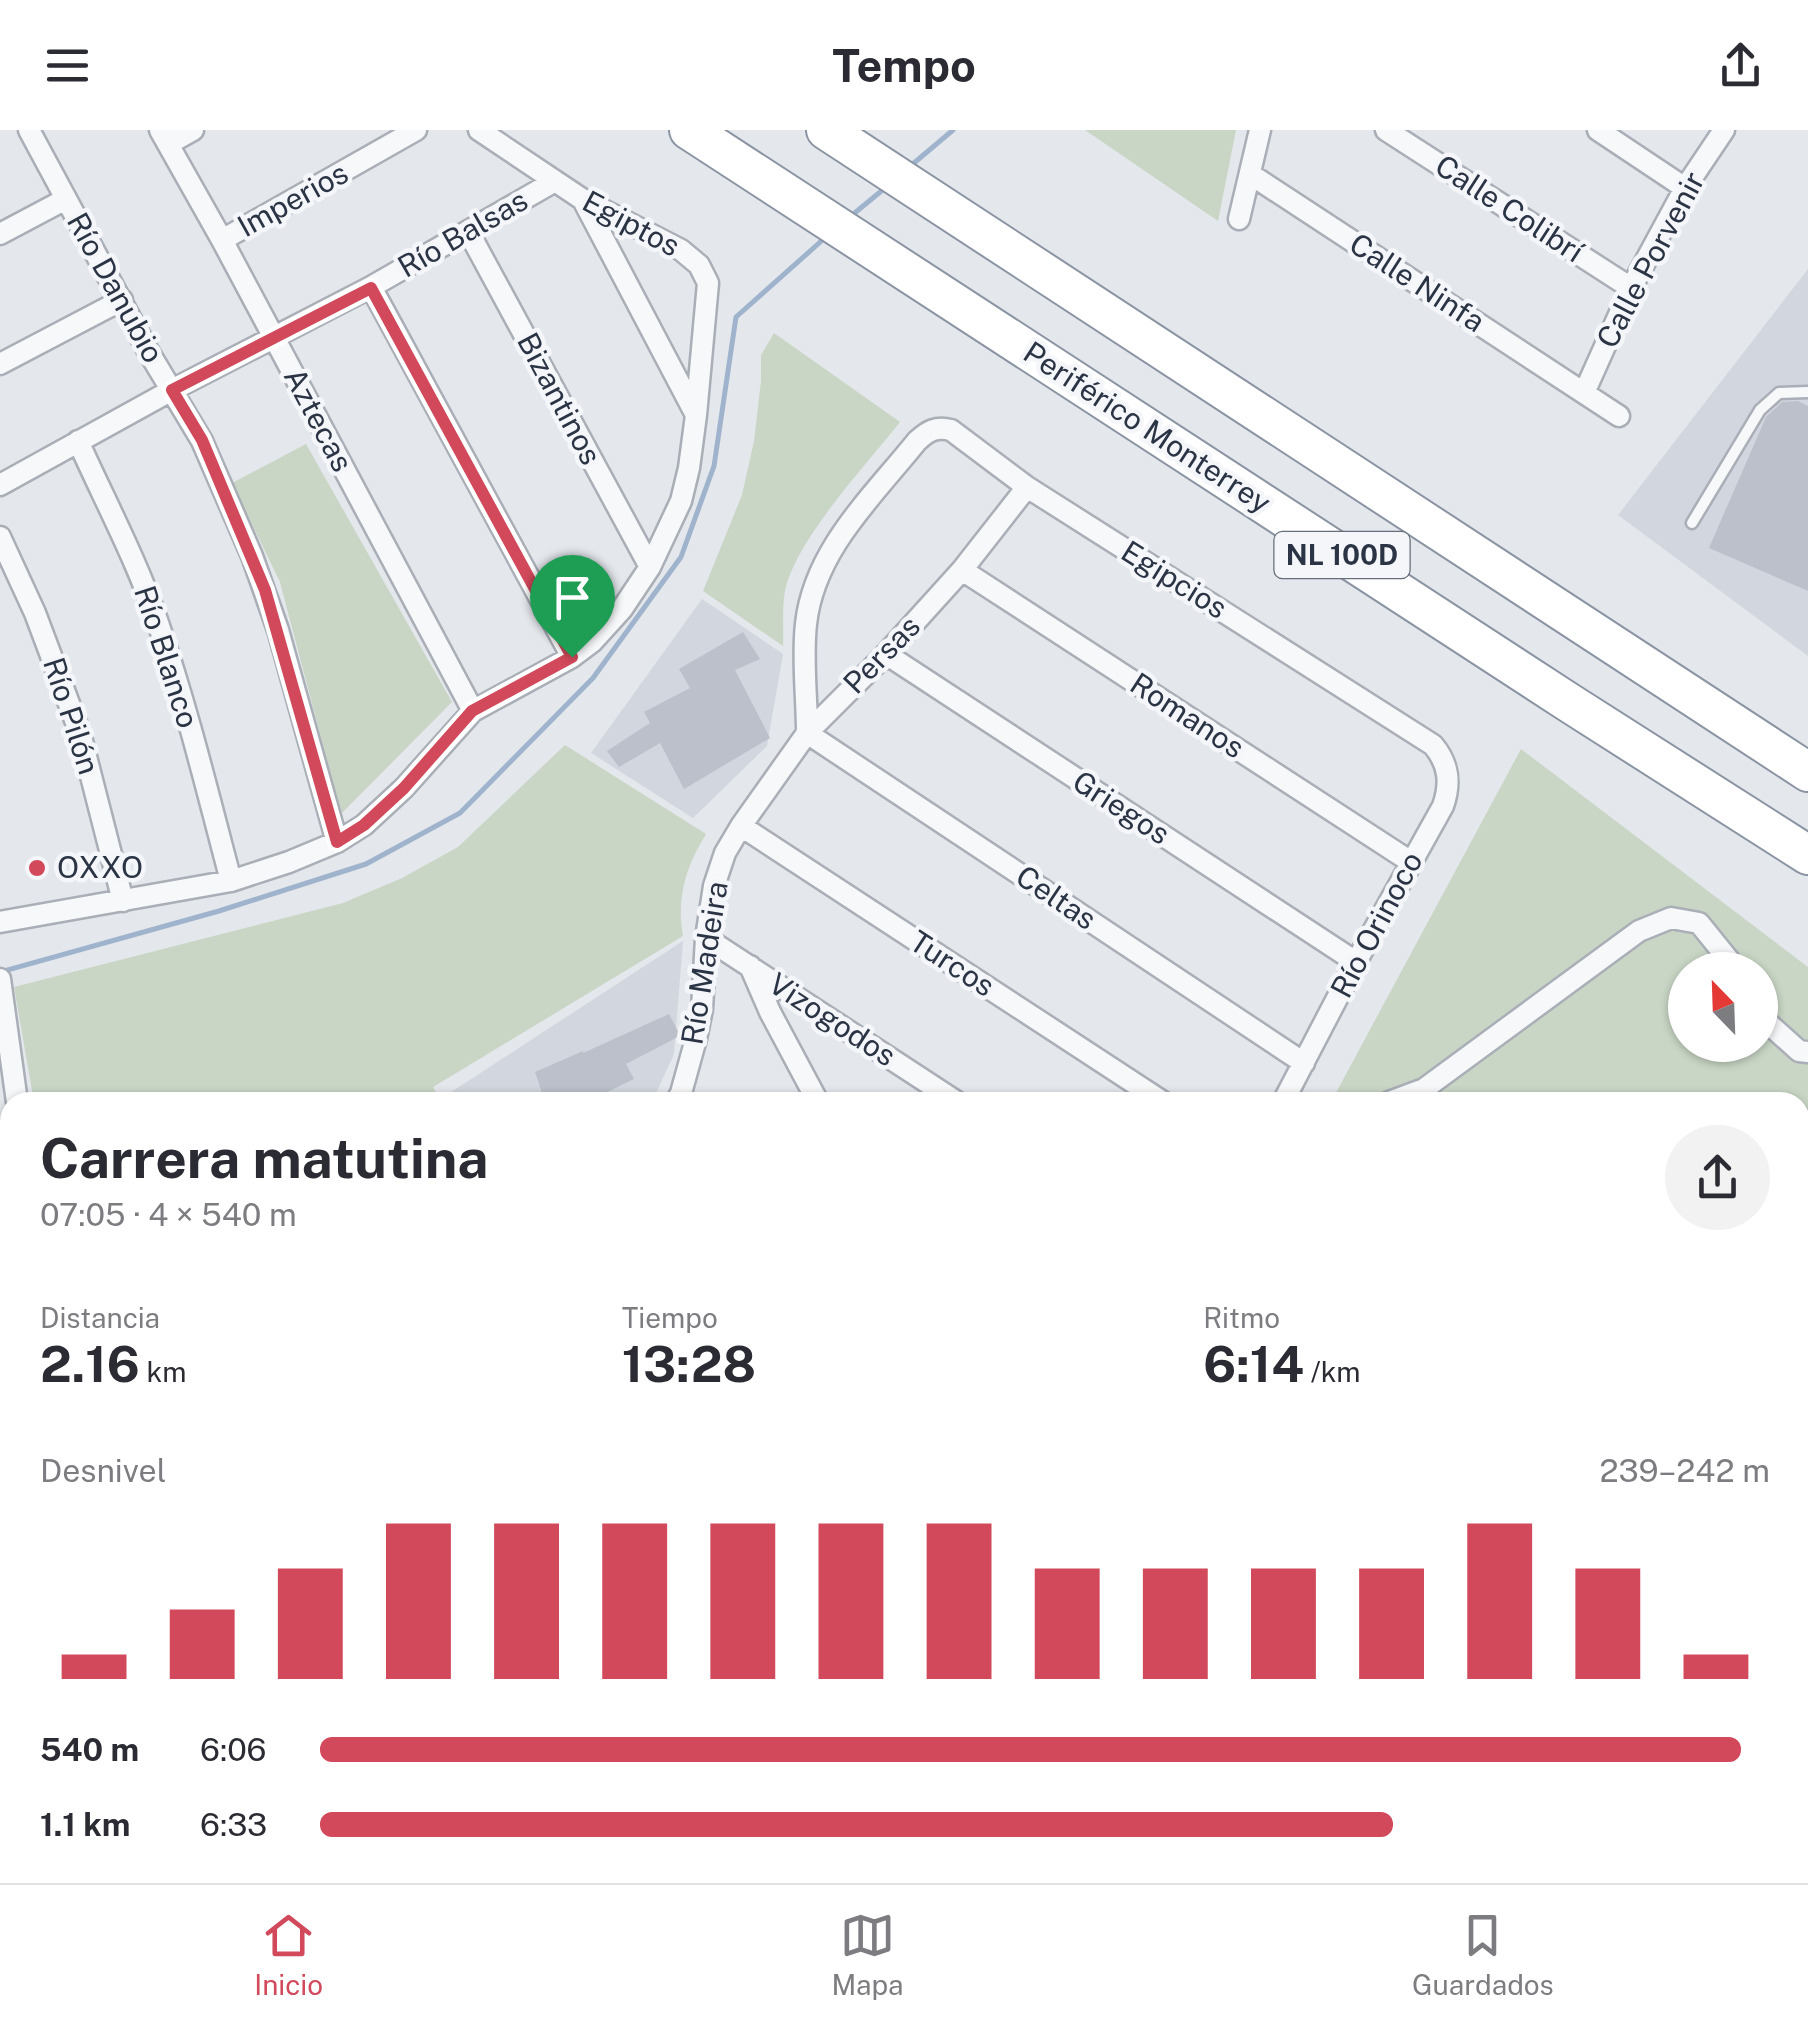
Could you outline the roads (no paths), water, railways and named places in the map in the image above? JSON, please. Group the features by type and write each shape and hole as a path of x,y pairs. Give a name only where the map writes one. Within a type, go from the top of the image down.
{"highway":[{"name":"Periférico Monterrey","path":"688,130 1808,854"},
{"name":"NL 100D","path":"826,130 1808,772"}],"street":[{"name":"Río Danubio","path":"29,130 148,351 202,440 265,590 337,842"},
{"path":"164,137 193,130"},
{"name":"Imperios","path":"222,240 416,130"},
{"name":"Egiptos","path":"478,130 582,200 690,257 698,265 708,284 696,415"},
{"path":"1238,219 1260,130"},
{"name":"Calle Colibrí","path":"1386,130 1631,288"},
{"path":"1598,130 1685,188"},
{"name":"Calle Porvenir","path":"1584,393 1631,288 1685,188 1724,130"},
{"name":"Aztecas","path":"164,137 472,711"},
{"name":"Calle Ninfa","path":"1250,174 1619,416"},
{"name":"Río Balsas","path":"0,485 172,390 371,288 555,181"},
{"path":"0,234 66,199"},
{"path":"1,919 123,902 231,880 337,842 364,825 404,788 472,711 572,657 616,617 650,567 681,501 696,415 582,200"},
{"name":"Bizantinos","path":"468,232 650,567"},
{"path":"371,288 572,657"},
{"path":"0,364 122,300"},
{"name":"Egipcios","path":"807,733 806,626 812,590 822,565 917,441 942,428 951,430 1027,487 1433,746"},
{"name":"Río Blanco","path":"78,441 158,622 231,880"},
{"name":"Persas","path":"741,826 807,733 962,570 1027,487"},
{"name":"Río Pilón","path":"0,537 36,614 69,700 123,902"},
{"name":"Romanos","path":"962,570 1411,862"},
{"name":"Griegos","path":"886,654 1356,962"},
{"name":"Celtas","path":"807,733 1304,1063"},
{"name":"Río Orinoco","path":"1288,1092 1443,806 1448,790 1445,764 1433,746"},
{"name":"Río Madeira","path":"683,1092 702,1009 714,886 725,854 741,826"},
{"name":"Turcos","path":"741,826 1148,1092"},
{"path":"1416,1092 1639,931 1671,918 1699,923 1722,952"},
{"name":"Vizogodos","path":"706,938 934,1092"},
{"path":"750,966 813,1092"},
{"path":"1,988 16,1092"},
{"path":"1778,1032 1799,1051 1808,1052"}],"lane":[{"path":"1692,523 1760,410 1779,393 1808,392"}],"waterway":[{"path":"908,168 953,130"},
{"path":"851,216 885,188"},
{"path":"0,972 219,911 366,864 460,813 593,678 681,557 714,466 736,317 827,236"}],"place":[{"name":"OXXO","path":"37,868"}]}
